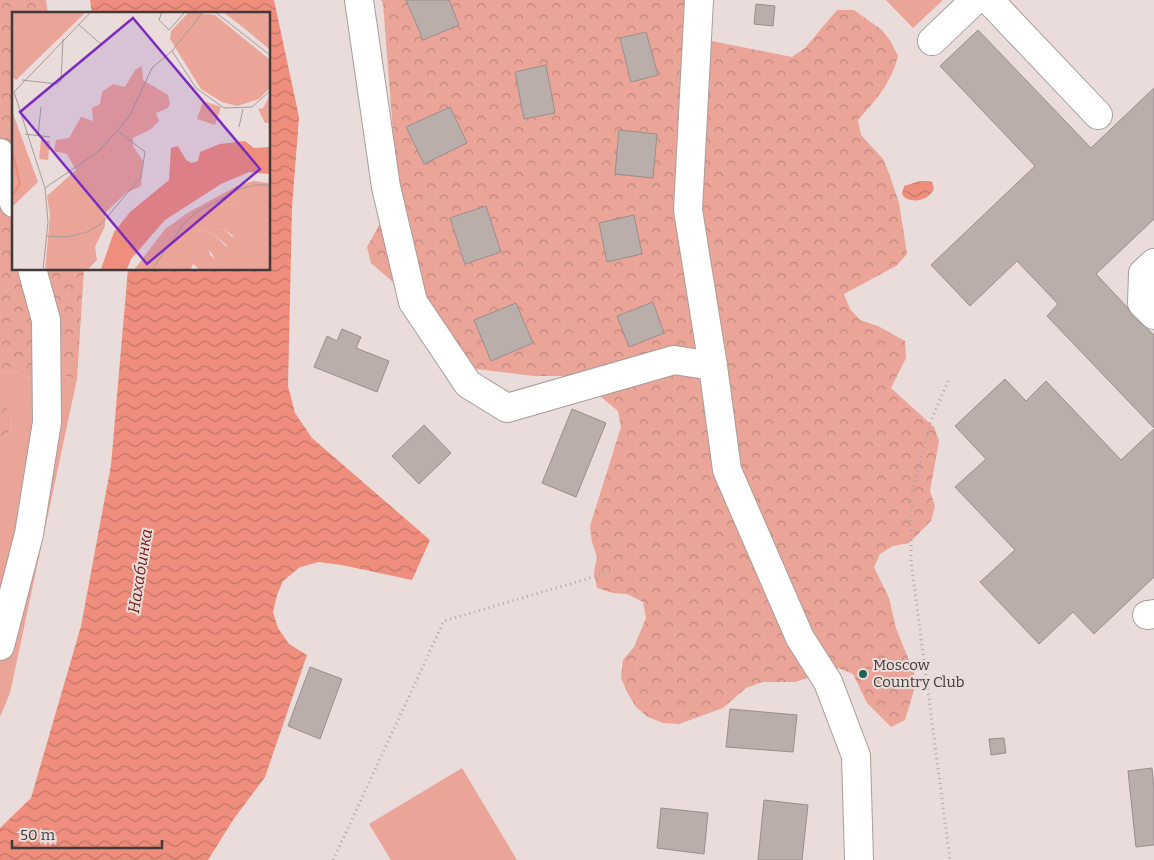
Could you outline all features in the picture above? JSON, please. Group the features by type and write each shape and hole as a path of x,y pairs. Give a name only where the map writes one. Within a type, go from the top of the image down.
{"lane":[{"path":"359,0 386,187 413,302 468,384 507,408 674,360 713,366"},
{"path":"699,0 688,210 713,366 727,470 800,638 828,682 856,756 859,860"},
{"path":"932,41 975,0"},
{"path":"989,0 1098,115"},
{"path":"0,153 12,196"},
{"path":"1154,262 1143,273 1142,303 1154,315"},
{"path":"0,646 29,534 47,422 46,320 32,270"}],"path":[{"path":"948,381 930,423 911,497 911,561 950,860"},
{"path":"333,860 444,621 616,570"}],"green space":[{"path":"0,0 46,0 48,12 12,12 12,270 84,270 77,379 44,371 30,378 13,371 0,373"},
{"path":"381,0 689,0 688,34 712,41 792,57 805,48 837,10 854,10 882,30 891,42 898,56 895,66 877,98 858,120 861,135 883,159 889,173 899,203 907,254 896,266 844,294 850,309 860,320 878,326 905,341 906,358 891,388 934,427 939,441 930,491 935,506 931,521 909,543 893,546 880,554 874,567 889,598 896,628 914,673 914,690 905,720 891,727 867,703 853,674 838,668 795,682 763,682 746,688 723,708 679,724 663,723 648,717 636,707 621,678 623,660 634,647 646,618 643,602 627,594 613,593 597,588 594,572 597,557 592,542 590,526 621,427 618,411 582,381 567,376 534,376 476,369 454,351 395,284 371,263 367,247 390,205 396,173 383,3"},
{"path":"886,0 943,0 913,28"},
{"path":"13,371 30,378 44,371 77,379 10,693 0,717 0,442 12,428 10,413 0,400 0,373"},
{"path":"0,400 10,413 12,428 0,442"},
{"path":"462,768 517,860 391,860 369,824"}],"water":[{"name":"Нахабинка","path":"90,0 274,0 299,117 292,207 288,386 295,413 312,438 430,540 412,580 319,562 300,567 283,581 273,612 278,628 289,644 307,655 265,777 233,820 208,860 0,860 0,828 31,798 81,626 111,465 128,270 270,270 270,12 92,12"},
{"path":"920,181 932,182 934,189 928,196 923,199 909,200 902,194 904,186"}],"building":[{"path":"406,0 449,0 459,25 423,40"},
{"path":"756,4 775,6 773,26 754,24"},
{"path":"978,30 1091,148 1154,88 1154,219 1096,274 1127,307 1131,314 1154,335 1154,428 1047,316 1058,304 1017,261 970,306 931,265 1035,166 940,66"},
{"path":"646,32 658,75 631,82 620,38"},
{"path":"546,65 555,113 524,119 515,72"},
{"path":"450,107 467,143 424,164 406,127"},
{"path":"619,130 657,134 653,178 615,174"},
{"path":"486,206 501,252 465,264 450,218"},
{"path":"634,215 642,254 607,262 599,223"},
{"path":"653,302 664,333 629,347 617,316"},
{"path":"516,303 533,343 491,361 474,320"},
{"path":"342,329 361,337 356,348 389,361 377,392 314,367 327,336 337,341"},
{"path":"1005,379 1026,401 1046,381 1121,460 1154,429 1154,577 1094,634 1073,612 1039,644 980,582 1015,550 955,487 986,459 955,426"},
{"path":"572,409 606,423 576,497 542,483"},
{"path":"424,425 451,453 419,484 392,456"},
{"path":"310,667 342,679 320,739 288,726"},
{"path":"730,709 797,715 793,752 726,747"},
{"path":"1004,738 1006,753 991,755 989,739"},
{"path":"1152,768 1154,845 1136,847 1128,771"},
{"path":"764,800 808,805 802,860 758,860"},
{"path":"661,808 708,813 704,854 657,848"}],"place":[{"name":"Moscow Country Club","path":"863,674"}]}
